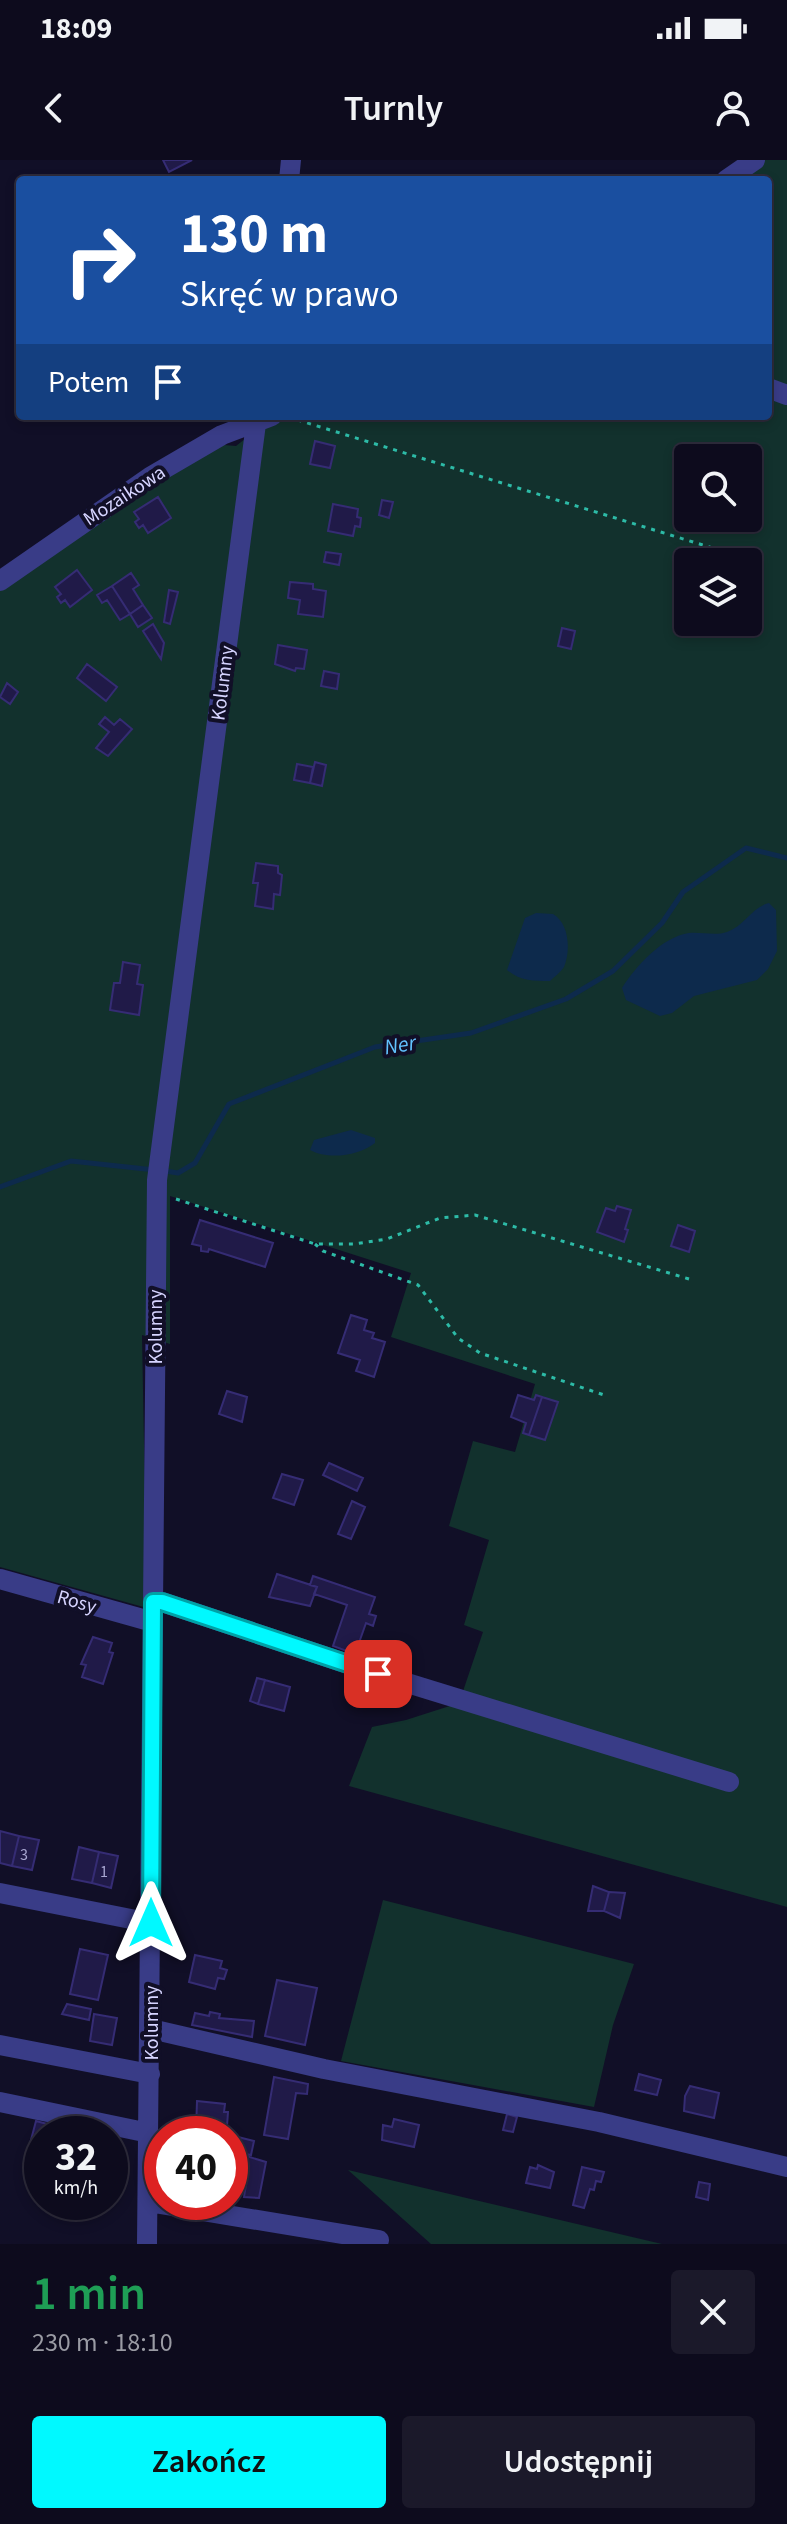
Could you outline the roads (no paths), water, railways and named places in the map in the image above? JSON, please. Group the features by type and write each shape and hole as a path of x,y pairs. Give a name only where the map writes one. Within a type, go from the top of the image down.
{"street":[{"path":"732,176 755,160"},
{"name":"Mozaikowa","path":"0,581 150,477 222,435 257,420"},
{"name":"Kolumny","path":"149,2116 157,1188 262,420"},
{"name":"Rosy","path":"0,1579 153,1612 162,1602 378,1674 729,1782"},
{"path":"0,1893 151,1923"},
{"path":"151,2029 324,2069 599,2122 787,2167"},
{"path":"0,2045 150,2074"},
{"path":"0,2102 144,2132"},
{"path":"248,2218 379,2240"},
{"name":"Kolumny","path":"147,2244 148,2220"}],"water":[{"path":"769,903 776,910 777,951 768,969 757,980 694,996 672,1013 660,1016 626,1000 622,988 642,962 660,946 689,933 727,932"},
{"path":"536,913 553,914 558,918 567,938 564,967 550,981 522,978 507,970 525,918"},
{"path":"351,1130 375,1138 375,1143 361,1151 343,1155 326,1155 310,1150 314,1140"}],"waterway":[{"name":"Ner","path":"165,1171 178,1173 195,1163 229,1104 375,1047 471,1033 566,999 613,971 662,923 683,892 746,848 787,858"},
{"name":"Ner","path":"0,1187 71,1161 155,1170"}]}
